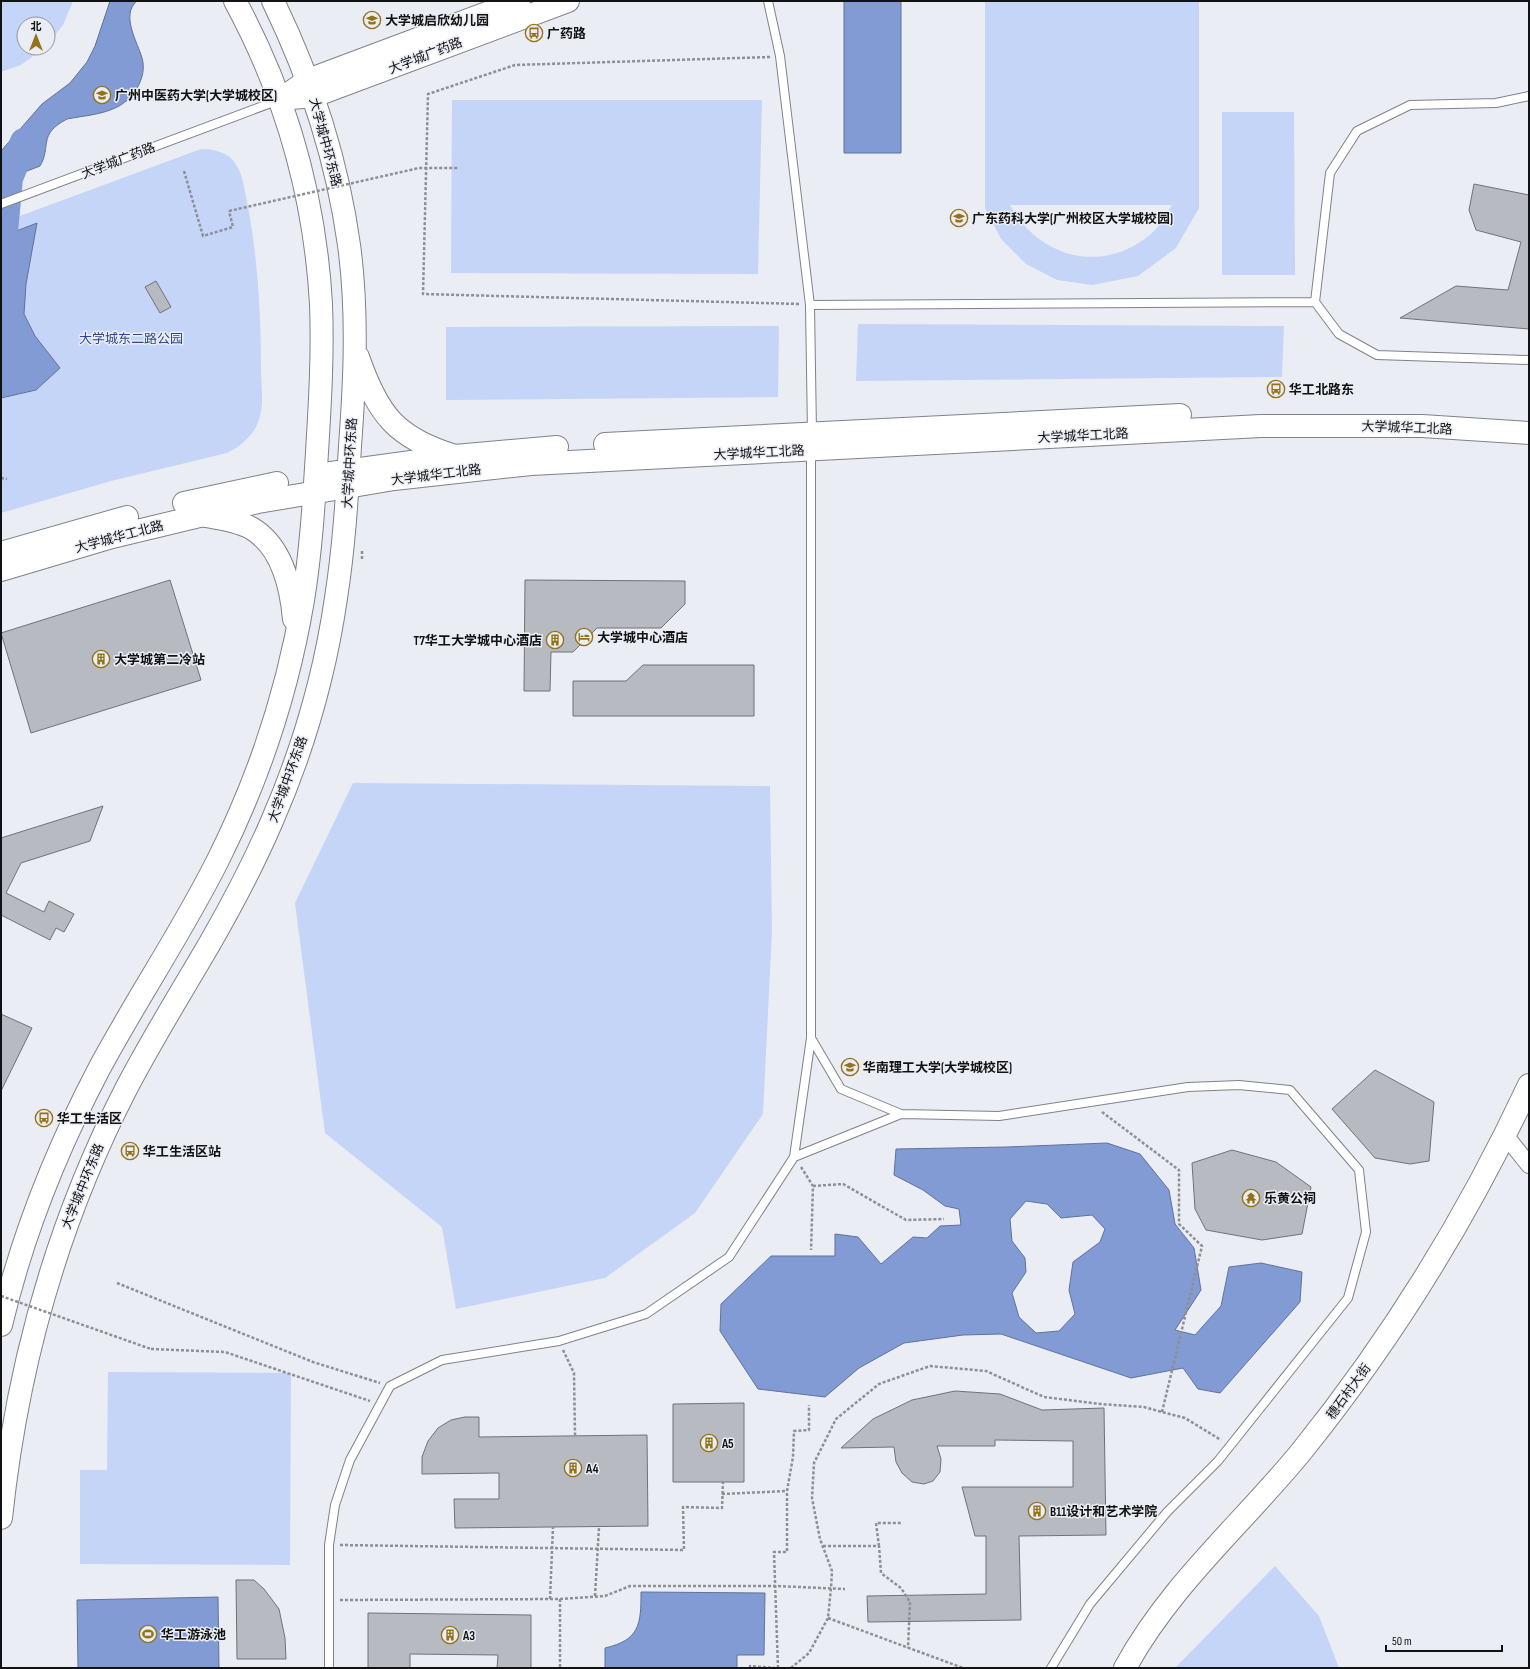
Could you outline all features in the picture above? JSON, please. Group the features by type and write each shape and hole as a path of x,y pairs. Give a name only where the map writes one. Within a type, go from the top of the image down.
{"main road":[{"path":"1,1325 17,1267 33,1221 70,1128 103,1063 199,897 218,861 246,799 270,732 288,673 308,566 315,484 322,328 317,251 301,170 280,100 251,30 235,1"},
{"name":"大学城中环东路","path":"1,1518 10,1444 25,1363 48,1277 78,1195 88,1169 128,1085 214,937 247,875 284,794 302,742 320,680 332,625 343,549 348,478 354,344 352,282 347,233 332,157 311,88 272,1"},
{"name":"大学城广药路","path":"280,100 519,1"},
{"name":"大学城广药路","path":"311,88 568,1"},
{"path":"354,344 368,384 378,404 389,419 414,441 455,456"},
{"name":"大学城华工北路","path":"348,478 441,473 531,464 812,441 1312,410 1423,411 1529,418"},
{"name":"大学城华工北路","path":"1,570 105,539 315,484 455,456 559,447 812,441 1312,425 1422,426 1529,433"},
{"name":"大学城华工北路","path":"1,554 81,529 230,492 315,484"},
{"path":"201,515 241,524 257,532 271,544 276,552 285,576 293,612 295,639"},
{"name":"穗石村大街","path":"1125,1668 1143,1637 1172,1596 1295,1459 1335,1409 1383,1343 1451,1236 1490,1166 1529,1085"}],"street":[{"path":"1510,1140 1529,1165"}],"lane":[{"path":"329,1668 329,1545 335,1505 350,1460 390,1386 442,1360 559,1341 646,1314 729,1257 794,1157 810,1038 812,441 810,305 780,56 768,1"},
{"path":"1529,96 1496,103 1410,105 1356,131 1330,173 1315,302 1338,334 1377,355 1529,360"},
{"name":"大学城广药路","path":"1,204 280,100"},
{"path":"810,305 1315,302"},
{"path":"810,1038 841,1089 901,1114 999,1116 1188,1087 1239,1085 1290,1090 1359,1170 1366,1232 1348,1298 1218,1461 1167,1512 1090,1604 1051,1668"},
{"path":"794,1157 901,1114"}],"path":[{"path":"780,56 515,66 428,94 423,294 810,305"},
{"path":"184,171 203,236 233,227 229,211 419,168 458,168"},
{"path":"1,478 7,479"},
{"path":"1089,1102 1179,1170 1179,1224 1202,1246 1162,1412"},
{"path":"794,1157 813,1186 811,1250"},
{"path":"813,1186 843,1184 906,1220 944,1219"},
{"path":"117,1283 313,1362 390,1386"},
{"path":"1,1296 151,1349 225,1352 380,1404"},
{"path":"559,1341 574,1373 575,1436"},
{"path":"791,1668 809,1653 828,1618 832,1572 823,1546 812,1498 814,1463 836,1419 879,1384 930,1366 986,1371 1044,1397 1100,1404 1144,1407 1185,1418 1231,1445"},
{"path":"750,1668 750,1666 776,1668 776,1586 774,1552 787,1552 787,1491 793,1457 794,1431 809,1430 809,1405"},
{"path":"329,1545 684,1550 683,1507 722,1508 723,1482"},
{"path":"722,1494 787,1491"},
{"path":"902,1523 876,1523 881,1573 902,1588 910,1602 908,1648"},
{"path":"550,1599 553,1527"},
{"path":"595,1596 599,1527"},
{"path":"823,1546 879,1546"},
{"path":"339,1600 560,1599 605,1596 630,1586 776,1586 845,1589"},
{"path":"560,1599 560,1668"},
{"path":"828,1618 963,1668"}],"green space":[{"path":"1,1 73,1 63,25 56,34 56,16 16,16 16,56 33,56 21,65 1,72"},
{"path":"985,1 1199,1 1199,208 1176,248 1138,276 1092,285 1057,280 1026,264 1001,239 985,208","holes":["1010,205 1172,205 1155,230 1133,246 1114,254 1094,257 1074,255 1055,249 1038,238 1023,223"]},
{"path":"452,100 762,100 758,274 451,273"},
{"path":"1222,112 1294,112 1295,275 1222,275"},
{"name":"大学城东二路公园","path":"201,149 217,151 231,158 237,166 244,186 257,268 260,308 262,399 260,416 255,428 248,438 227,453 111,481 1,513 1,223"},
{"path":"858,324 1284,326 1282,377 856,381"},
{"path":"779,326 778,397 446,400 446,327"},
{"path":"353,783 770,786 772,931 763,1114 695,1213 605,1278 456,1309 442,1227 325,1133 295,903"},
{"path":"108,1372 291,1373 290,1565 80,1564 80,1470 107,1470"},
{"path":"1275,1566 1319,1616 1339,1668 1175,1668"}],"water":[{"path":"110,1 137,1 132,7 130,21 142,58 143,66 141,81 137,88 127,100 115,108 97,114 67,119 58,125 48,136 45,152 40,166 1,181 1,151 42,104 70,83 87,62 95,46"},
{"path":"844,1 901,1 901,153 844,153"},
{"path":"37,223 26,284 24,314 35,336 60,368 36,390 1,398 1,237"},
{"path":"1107,1143 1140,1154 1169,1190 1175,1224 1194,1248 1201,1290 1175,1330 1195,1335 1221,1306 1229,1267 1261,1263 1302,1272 1300,1302 1220,1393 1198,1389 1183,1368 1131,1378 1001,1334 963,1335 904,1343 859,1368 825,1397 758,1389 720,1331 721,1304 771,1256 835,1256 835,1234 858,1237 881,1264 913,1237 927,1238 940,1226 961,1225 959,1209 945,1206 923,1190 894,1175 896,1149","holes":["1026,1201 1047,1204 1061,1218 1092,1215 1105,1229 1100,1242 1073,1262 1069,1290 1075,1314 1059,1331 1036,1333 1019,1317 1012,1293 1026,1272 1025,1258 1012,1241 1010,1219"]},
{"path":"641,1592 765,1593 764,1655 737,1655 737,1668 605,1668 605,1648 617,1645 632,1635 636,1629 639,1622"},
{"name":"华工游泳池","path":"218,1597 219,1668 78,1668 77,1600"}],"building":[{"path":"1474,184 1529,195 1529,329 1400,318 1456,286 1508,290 1521,242 1476,230 1469,210"},
{"path":"156,281 171,307 160,313 145,287"},
{"name":"大学城第二冷站","path":"170,580 201,680 31,733 1,633"},
{"path":"525,580 685,581 685,604 661,628 597,628 573,652 551,652 550,691 524,691"},
{"path":"643,665 754,665 754,716 573,716 573,681 626,681"},
{"path":"103,806 90,841 21,863 6,893 44,912 49,901 74,914 64,932 56,928 50,940 1,915 1,838"},
{"path":"1,1014 32,1028 1,1091"},
{"path":"1375,1070 1434,1102 1429,1161 1410,1164 1375,1158 1332,1109"},
{"name":"乐黄公祠","path":"1232,1150 1276,1162 1311,1187 1302,1234 1262,1240 1206,1230 1195,1209 1192,1163"},
{"name":"B11设计和艺术学院","path":"955,1391 1000,1394 1042,1410 1104,1408 1106,1535 1019,1536 1021,1620 868,1622 867,1596 986,1594 986,1536 975,1536 962,1487 1073,1487 1073,1441 995,1440 995,1446 937,1446 941,1459 940,1472 933,1481 924,1484 912,1482 902,1473 896,1462 894,1447 841,1448 873,1419 912,1400"},
{"name":"A5","path":"744,1403 744,1482 673,1482 673,1404"},
{"name":"A4","path":"465,1417 479,1417 479,1437 647,1435 648,1526 455,1528 454,1499 499,1499 499,1473 422,1474 422,1457 428,1441 438,1428 451,1420"},
{"path":"236,1580 254,1580 264,1589 279,1609 285,1638 286,1659 237,1659"},
{"name":"A3","path":"368,1613 531,1615 531,1668 497,1668 498,1655 410,1654 410,1668 368,1668"}],"waterway":[{"path":"1,264 9,178 24,142"}],"place":[{"name":"大学城启欣幼儿园","path":"372,20"},
{"name":"广药路","path":"534,33"},
{"name":"广州中医药大学(大学城校区)","path":"102,95"},
{"name":"广东药科大学(广州校区大学城校园)","path":"959,218"},
{"name":"华工北路东","path":"1276,389"},
{"name":"大学城中心酒店","path":"584,637"},
{"name":"T7华工大学城中心酒店","path":"555,640"},
{"name":"大学城第二冷站","path":"101,659"},
{"name":"华南理工大学(大学城校区)","path":"850,1067"},
{"name":"华工生活区","path":"44,1118"},
{"name":"华工生活区站","path":"130,1151"},
{"name":"乐黄公祠","path":"1251,1198"},
{"name":"A5","path":"709,1443"},
{"name":"A4","path":"573,1468"},
{"name":"B11设计和艺术学院","path":"1037,1511"},
{"name":"华工游泳池","path":"148,1634"},
{"name":"A3","path":"450,1635"}]}
